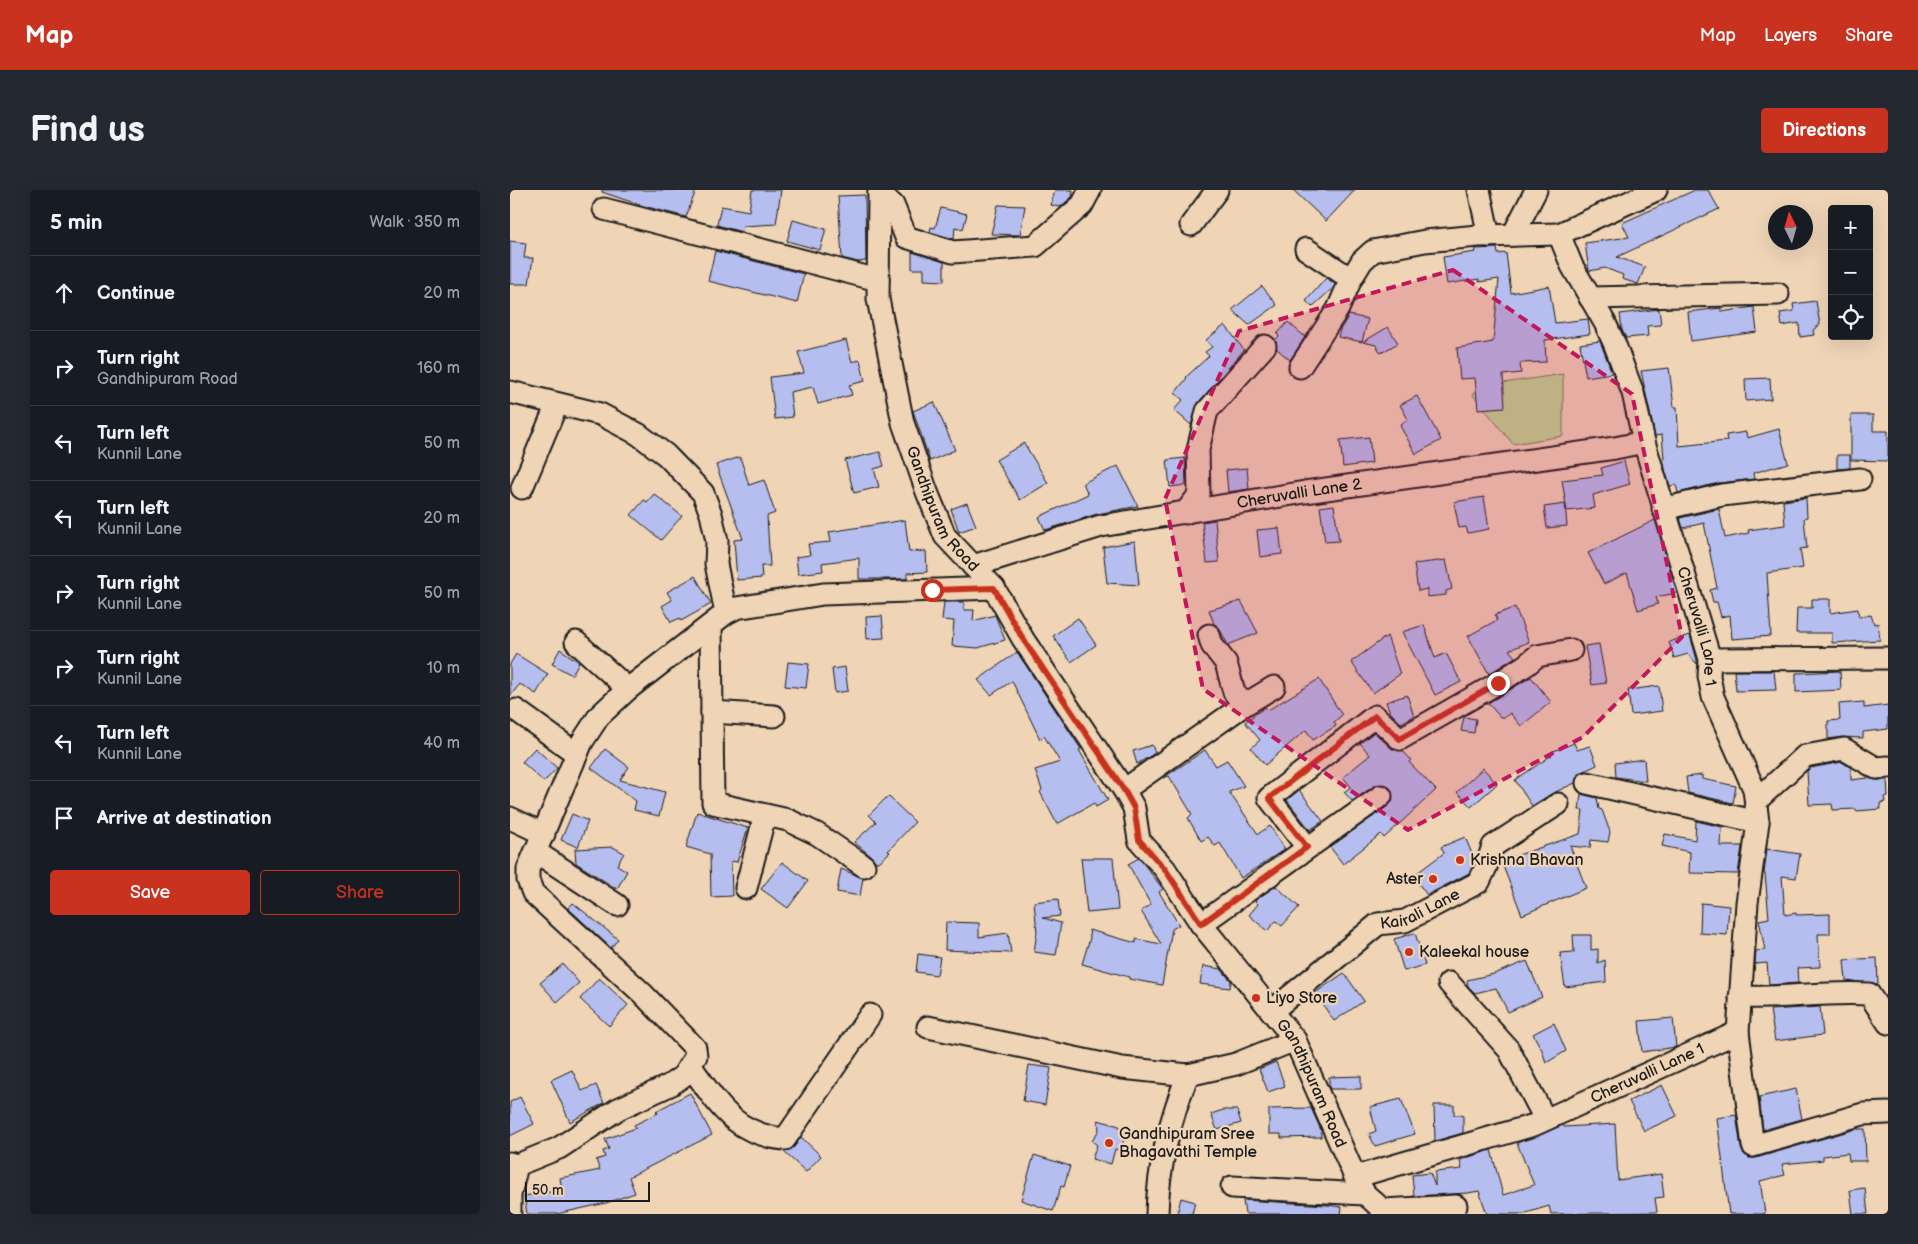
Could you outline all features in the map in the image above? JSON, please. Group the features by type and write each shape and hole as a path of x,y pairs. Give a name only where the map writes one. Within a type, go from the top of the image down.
{"street":[{"path":"879,192 893,205 906,237 953,252 1035,246 1082,205 1090,190"},
{"path":"1190,225 1217,190"},
{"path":"1479,190 1489,236"},
{"path":"1513,235 1536,190"},
{"path":"1300,367 1338,309 1350,279 1362,261 1373,251 1425,242 1489,236 1559,234 1656,190"},
{"name":"Gandhipuram Road","path":"879,192 878,299 903,423 927,492 946,536 994,588 1033,654 1124,790 1134,808 1139,840 1165,869 1201,924 1295,1040 1360,1186 1383,1212"},
{"path":"604,209 878,280"},
{"name":"Cheruvalli Lane 1","path":"1232,1187 1360,1186 1545,1120 1738,1032 1747,903 1757,812 1754,789 1713,697 1709,676 1710,659 1663,509 1637,443 1633,393 1605,323 1572,266 1559,234"},
{"path":"1306,249 1350,279"},
{"path":"1590,298 1778,294"},
{"path":"1185,513 1199,495 1198,450 1207,411 1265,346"},
{"path":"510,392 600,414 638,434 666,455 703,493 711,514 717,541 718,619 712,712 713,803 788,820 817,834 864,866"},
{"path":"522,488 557,404"},
{"name":"Cheruvalli Lane 2","path":"973,566 1101,526 1304,492 1616,448 1637,443"},
{"path":"1663,509 1722,495 1860,479"},
{"path":"510,1214 510,1195 514,1164 559,1148 618,1109 670,1085 683,1076 696,1056 695,1048 644,994 533,893 528,880 528,874 540,843 577,754 600,716 628,689 718,619 736,608 772,600 823,594 994,588"},
{"path":"1209,636 1212,645 1226,663 1234,692 1244,705"},
{"path":"576,642 628,689"},
{"path":"1307,847 1269,798 1375,716 1400,739 1512,674 1537,656 1571,650"},
{"path":"1710,659 1888,658"},
{"path":"1124,790 1244,705 1274,687"},
{"path":"516,710 577,754"},
{"path":"712,712 774,716"},
{"path":"1587,783 1757,812 1805,756 1844,749 1876,768 1888,767"},
{"path":"1201,924 1381,796"},
{"name":"Kairali Lane","path":"1272,1011 1378,924 1405,921 1479,882 1493,846 1558,804"},
{"path":"746,888 764,814"},
{"path":"510,818 617,905"},
{"path":"1449,983 1509,1050 1545,1120"},
{"path":"1740,997 1774,999 1842,992 1869,994 1888,1023"},
{"path":"690,1064 726,1115 763,1137 786,1140 870,1016"},
{"path":"928,1027 1113,1066 1188,1075 1236,1064 1295,1040"},
{"path":"1738,1032 1753,1146 1855,1116 1888,1113"},
{"path":"1157,1214 1165,1151 1178,1099 1188,1075"},
{"path":"1383,1212 1456,1206"}],"highlighted area":[{"path":"1453,270 1632,394 1682,637 1583,737 1408,830 1203,689 1165,499 1239,331"}],"green space":[{"path":"1563,374 1563,436 1513,444 1473,395 1477,387"}],"building":[{"path":"602,190 696,190 686,217 640,205 602,192"},
{"path":"752,190 781,190 776,224 743,226 742,232 717,225 721,206 749,211"},
{"path":"1055,190 1073,190 1072,197 1060,207 1051,205"},
{"path":"1293,190 1355,190 1326,221"},
{"path":"1695,190 1708,190 1719,209 1617,257 1645,267 1638,284 1622,279 1623,275 1605,268 1589,271 1585,243 1629,237 1622,223"},
{"path":"865,195 866,261 858,262 842,258 838,196"},
{"path":"998,205 1025,206 1020,235 991,234"},
{"path":"941,208 967,214 963,229 955,227 954,239 930,232 931,227 935,228"},
{"path":"793,220 826,229 820,250 787,241"},
{"path":"510,241 526,243 524,258 533,258 529,284 510,284"},
{"path":"1497,248 1498,254 1506,253 1511,293 1549,286 1555,323 1588,319 1590,334 1545,340 1546,362 1520,363 1521,373 1503,375 1505,407 1478,409 1475,378 1460,379 1457,348 1493,342 1499,279 1479,282 1479,279 1447,284 1443,257 1476,252 1475,249"},
{"path":"715,251 804,274 797,303 708,281"},
{"path":"912,252 944,262 944,281 924,280 924,269 912,269"},
{"path":"1326,278 1335,284 1312,307 1306,301"},
{"path":"1262,286 1277,305 1249,325 1232,310"},
{"path":"1816,301 1820,325 1813,330 1814,335 1800,337 1799,323 1782,326 1780,313 1794,311 1793,304"},
{"path":"1754,307 1757,332 1691,341 1688,312 1721,308 1721,312"},
{"path":"1659,309 1661,325 1647,326 1648,336 1626,338 1622,330 1620,314"},
{"path":"1349,315 1368,319 1362,342 1338,337"},
{"path":"1288,322 1305,337 1290,360 1277,349 1275,340 1279,336 1277,334"},
{"path":"1225,325 1244,350 1198,403 1191,425 1174,410 1183,400 1175,393 1186,377 1209,356 1205,352 1212,347 1206,340"},
{"path":"1388,327 1398,343 1381,353 1376,345 1363,342"},
{"path":"846,340 852,362 860,360 865,381 849,385 852,395 818,404 813,387 790,392 793,417 775,419 770,377 804,373 798,352"},
{"path":"1600,341 1612,373 1586,377 1580,344"},
{"path":"1669,368 1674,407 1677,407 1679,446 1727,441 1726,435 1746,432 1747,438 1779,429 1788,463 1753,473 1754,479 1719,483 1678,493 1676,485 1670,486 1665,470 1662,435 1655,436 1641,371"},
{"path":"1770,378 1771,399 1746,401 1745,379"},
{"path":"1417,396 1441,440 1416,454 1400,426 1408,419 1400,405"},
{"path":"934,402 955,450 930,461 913,411"},
{"path":"1851,415 1873,415 1873,431 1888,431 1888,461 1851,460"},
{"path":"1369,437 1372,463 1343,467 1340,440"},
{"path":"1024,443 1048,483 1020,500 996,460"},
{"path":"880,452 884,466 874,469 879,487 854,493 845,460"},
{"path":"1837,455 1850,455 1850,468 1837,469"},
{"path":"740,457 749,485 764,480 775,513 767,516 770,566 761,566 762,578 737,580 734,540 743,539 716,465"},
{"path":"1185,458 1186,485 1170,487 1167,460"},
{"path":"1624,461 1630,484 1593,495 1595,508 1567,511 1562,480 1603,475 1601,468"},
{"path":"1118,466 1138,506 1097,514 1045,530 1039,517 1088,494 1083,483"},
{"path":"1247,468 1249,489 1228,492 1226,470"},
{"path":"654,494 682,516 661,540 631,515 644,500 647,502"},
{"path":"1484,497 1489,529 1468,533 1466,527 1459,528 1454,502"},
{"path":"1806,498 1807,517 1804,518 1807,548 1800,549 1803,568 1767,573 1771,636 1732,639 1730,615 1721,617 1717,602 1713,602 1710,590 1717,588 1704,523 1683,528 1680,518 1719,509 1725,538 1749,533 1748,530 1785,525 1783,501"},
{"path":"967,503 976,526 959,532 951,509"},
{"path":"1565,504 1567,526 1547,528 1544,507"},
{"path":"1334,505 1339,541 1325,542 1320,507"},
{"path":"905,520 909,552 926,551 927,572 907,573 907,579 859,579 859,558 822,563 823,571 798,574 796,557 810,555 808,544 831,542 829,532"},
{"path":"1215,520 1219,562 1207,563 1202,522"},
{"path":"1655,520 1677,593 1656,597 1658,604 1638,610 1627,573 1604,584 1588,553"},
{"path":"1279,528 1282,554 1260,557 1257,530"},
{"path":"1135,541 1139,585 1107,583 1103,547"},
{"path":"1446,560 1452,589 1446,591 1446,595 1427,597 1427,589 1418,591 1414,564"},
{"path":"695,576 711,604 681,621 680,618 671,622 662,606 672,600 667,592"},
{"path":"1812,599 1830,599 1830,613 1858,609 1859,617 1871,615 1874,624 1878,623 1880,640 1832,643 1832,633 1796,633 1797,608 1812,608"},
{"path":"1241,601 1258,633 1228,645 1218,626 1214,624 1209,610"},
{"path":"944,602 964,602 964,610 974,610 973,621 995,615 1005,640 978,648 952,646 954,621 942,620"},
{"path":"1515,607 1529,642 1509,650 1515,657 1489,674 1468,636 1497,620 1495,615"},
{"path":"882,616 884,638 867,639 866,617"},
{"path":"1078,618 1096,645 1071,662 1053,636"},
{"path":"1424,625 1435,658 1446,653 1461,682 1435,695 1402,632"},
{"path":"1690,635 1697,664 1688,654 1674,658 1669,642"},
{"path":"1387,636 1400,674 1373,693 1351,662"},
{"path":"1599,644 1606,683 1592,685 1585,646"},
{"path":"560,649 579,662 572,675 552,664"},
{"path":"1017,652 1081,749 1079,750 1108,800 1096,807 1094,803 1057,824 1040,792 1042,790 1035,770 1060,762 1044,736 1040,739 1012,681 991,695 978,680"},
{"path":"516,654 548,674 536,694 520,684 510,696 510,664"},
{"path":"788,662 809,664 806,688 785,686"},
{"path":"845,667 848,691 835,693 832,669"},
{"path":"1734,671 1774,671 1776,690 1736,691"},
{"path":"1840,671 1841,690 1796,692 1796,673"},
{"path":"1531,677 1551,702 1521,726 1510,713 1505,717 1500,717 1488,703"},
{"path":"1319,679 1342,715 1334,722 1336,726 1313,740 1306,730 1265,765 1251,748 1260,740 1245,722 1265,707 1268,710"},
{"path":"1659,686 1662,711 1631,715 1628,690"},
{"path":"1407,695 1414,716 1401,723 1390,712 1386,702"},
{"path":"1864,702 1864,708 1888,705 1888,729 1863,732 1863,738 1842,737 1828,739 1828,721 1840,720 1839,704"},
{"path":"1464,717 1476,719 1474,733 1461,731"},
{"path":"1374,732 1392,749 1403,751 1411,760 1409,762 1436,790 1384,838 1381,834 1343,864 1330,847 1393,801 1391,789 1386,784 1374,786 1352,801 1344,792 1351,787 1343,777 1370,755 1360,743"},
{"path":"1574,743 1577,750 1590,746 1597,765 1578,774 1575,783 1551,794 1532,806 1515,780 1552,755 1551,752"},
{"path":"1152,745 1155,753 1137,764 1133,751"},
{"path":"535,748 557,768 544,782 522,762"},
{"path":"605,749 629,767 620,780 665,792 659,816 634,810 636,801 591,768"},
{"path":"1205,750 1216,766 1227,760 1244,786 1229,792 1258,834 1270,826 1285,849 1241,878 1220,843 1215,846 1208,837 1201,841 1188,818 1192,814 1169,776 1163,778"},
{"path":"1644,759 1646,781 1616,777 1615,763"},
{"path":"1842,762 1851,768 1851,780 1868,778 1887,780 1888,796 1884,797 1885,802 1880,803 1881,809 1833,810 1832,804 1809,805 1807,771 1811,768"},
{"path":"1483,768 1497,784 1471,807 1457,792"},
{"path":"1702,775 1702,779 1736,786 1733,803 1688,793 1686,777"},
{"path":"1299,790 1323,821 1310,830 1287,800"},
{"path":"1581,794 1597,798 1599,809 1602,810 1610,832 1608,842 1591,840 1590,848 1570,846 1586,888 1522,915 1501,861 1580,834 1583,810 1579,810"},
{"path":"888,796 915,822 888,851 890,852 879,862 876,862 854,842 876,822 869,815"},
{"path":"697,812 748,828 737,862 731,861 732,896 711,897 710,854 686,847"},
{"path":"572,814 588,821 578,847 561,840"},
{"path":"1696,821 1722,827 1721,846 1742,846 1738,874 1689,873 1690,852 1662,846 1665,834 1695,840"},
{"path":"1465,837 1475,861 1469,873 1427,895 1413,876 1444,853 1441,847"},
{"path":"613,847 624,853 617,865 627,871 617,889 576,863 575,849"},
{"path":"1767,849 1800,854 1796,878 1782,876 1785,915 1796,913 1796,915 1830,914 1830,934 1818,934 1820,967 1797,968 1798,983 1769,985 1767,963 1755,964 1756,951 1765,950 1759,920 1769,918 1764,874"},
{"path":"1081,858 1113,858 1118,910 1087,913"},
{"path":"1139,858 1163,889 1159,892 1179,925 1172,929 1162,985 1129,979 1129,977 1082,964 1090,938 1089,930 1136,943 1136,939 1161,944 1141,911 1151,905 1128,864"},
{"path":"782,862 808,881 788,908 761,889"},
{"path":"841,869 863,878 860,896 837,892"},
{"path":"1276,886 1299,907 1282,926 1276,921 1267,931 1249,915 1258,904 1255,901"},
{"path":"1058,899 1060,916 1043,918 1061,923 1056,955 1034,952 1037,932 1034,902"},
{"path":"573,903 618,939 611,948 568,908"},
{"path":"1701,903 1729,906 1727,935 1700,933"},
{"path":"946,922 979,923 979,937 1008,933 1011,953 945,950"},
{"name":"Kaleekal house","path":"1415,933 1425,965 1404,971 1394,939"},
{"path":"1573,935 1591,935 1591,950 1598,949 1598,963 1605,960 1606,982 1565,987 1560,953 1574,952"},
{"path":"918,954 940,957 937,975 916,972"},
{"path":"1877,958 1878,984 1846,981 1844,960"},
{"path":"1527,961 1542,997 1508,1012 1496,988 1475,993 1468,986 1467,980 1494,974"},
{"path":"563,964 579,983 557,1002 540,983"},
{"path":"1203,966 1221,969 1231,981 1230,988 1200,984"},
{"path":"1344,973 1364,1001 1334,1021 1315,993"},
{"path":"599,978 628,1005 609,1026 580,999"},
{"path":"1820,1007 1823,1035 1775,1041 1770,1010"},
{"path":"1673,1018 1676,1047 1642,1052 1639,1021"},
{"path":"1554,1023 1566,1051 1546,1063 1542,1050 1533,1034"},
{"path":"1276,1062 1285,1086 1268,1092 1259,1069"},
{"path":"1029,1065 1051,1068 1045,1105 1023,1101"},
{"path":"572,1070 582,1091 596,1085 604,1103 570,1122 551,1080"},
{"path":"1361,1076 1361,1089 1330,1089 1329,1087 1329,1077"},
{"path":"1662,1085 1677,1116 1644,1131 1629,1101"},
{"path":"1796,1089 1802,1119 1763,1130 1759,1097"},
{"path":"690,1093 712,1135 629,1177 635,1193 606,1203 557,1214 527,1214 524,1196 562,1190 560,1178 600,1170 596,1160 605,1157 603,1151 609,1149 605,1139 636,1128 634,1125"},
{"path":"520,1097 534,1124 510,1136 510,1102"},
{"path":"1401,1099 1415,1134 1375,1146 1369,1134 1376,1131 1370,1107"},
{"path":"1434,1105 1454,1105 1454,1115 1463,1115 1463,1133 1435,1141"},
{"path":"1311,1108 1321,1130 1321,1137 1281,1138 1281,1134 1269,1134 1269,1109"},
{"path":"1223,1110 1237,1110 1241,1123 1217,1130 1211,1114"},
{"path":"1736,1115 1741,1148 1749,1158 1756,1158 1856,1129 1865,1129 1866,1161 1849,1161 1848,1153 1823,1156 1823,1160 1782,1164 1785,1175 1760,1181 1765,1214 1729,1214 1717,1118"},
{"name":"Gandhipuram Sree Bhagavathi Temple","path":"1098,1120 1119,1126 1125,1134 1121,1151 1115,1149 1111,1164 1092,1159 1097,1145 1092,1141 1099,1130"},
{"path":"1615,1124 1618,1180 1661,1174 1664,1197 1655,1198 1657,1212 1551,1214 1549,1206 1523,1214 1487,1214 1479,1191 1414,1196 1412,1175 1430,1173 1435,1186 1435,1172 1462,1169 1460,1160 1491,1150 1503,1195 1534,1185 1517,1143 1563,1125 1564,1127"},
{"path":"801,1137 821,1156 806,1172 784,1152 795,1146"},
{"path":"1034,1155 1070,1166 1064,1187 1061,1186 1053,1211 1021,1200"},
{"path":"1865,1188 1868,1214 1853,1214 1850,1190"},
{"path":"1181,1198 1195,1202 1192,1214 1177,1214"},
{"path":"1243,1200 1342,1207 1341,1214 1245,1214"}],"place":[{"name":"Krishna Bhavan","path":"1460,860"},
{"name":"Aster","path":"1433,879"},
{"name":"Kaleekal house","path":"1409,952"},
{"name":"Liyo Store","path":"1256,998"},
{"name":"Gandhipuram Sree Bhagavathi Temple","path":"1109,1143"}],"route":[{"path":"932,590 994,588 1023,639 1124,790 1134,808 1139,840 1165,869 1201,924 1307,847 1269,798 1375,716 1400,739 1498,683"}]}
